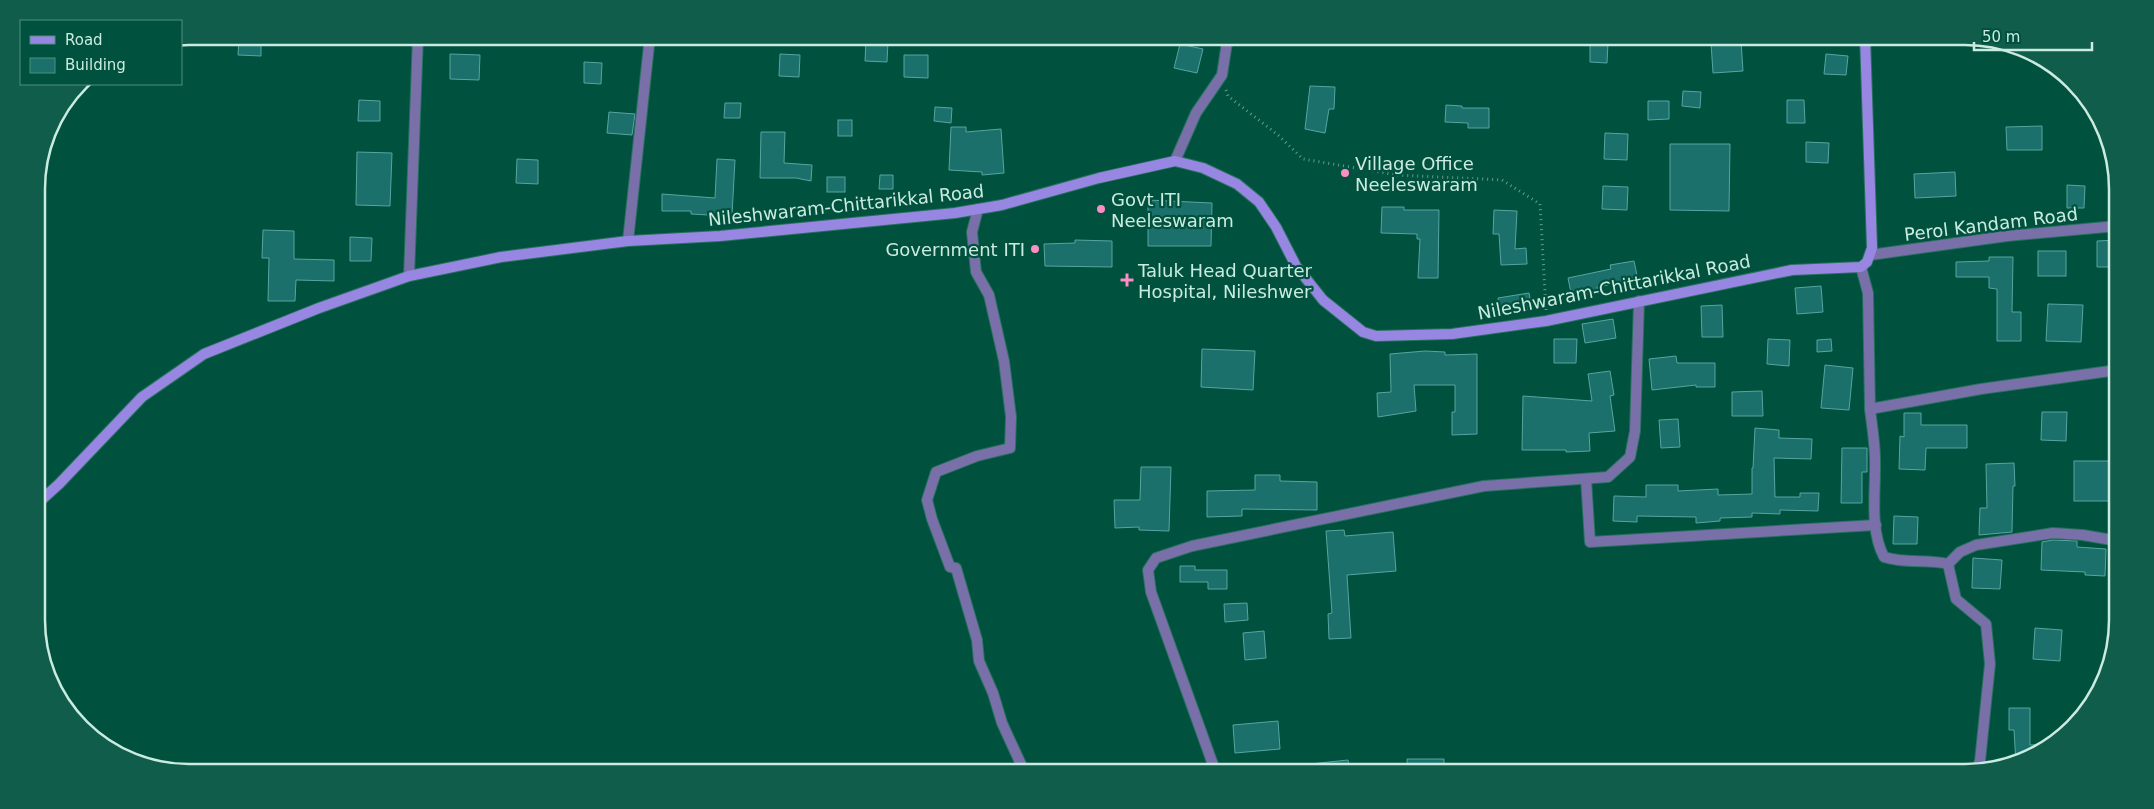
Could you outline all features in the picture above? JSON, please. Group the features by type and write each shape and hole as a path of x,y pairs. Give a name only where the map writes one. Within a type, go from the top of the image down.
{"main road":[{"path":"1861,267 1867,262 1872,248 1866,45"},
{"name":"Nileshwaram-Chittarikkal Road","path":"45,497 142,397 204,354 319,308 409,276 501,257 628,241 720,236 955,213 1002,205 1119,173 1175,161 1203,168 1237,184 1259,202 1276,227 1296,266 1323,300 1363,332 1376,336 1452,334 1546,321 1792,270 1861,267"}],"street":[{"path":"409,276 418,45"},
{"path":"628,241 649,45"},
{"path":"1175,161 1196,113 1222,74 1227,45"},
{"path":"978,209 972,232 976,272 989,295 1004,361 1011,417 1010,448 977,456 936,472 928,500 932,519 950,567 956,568 977,640 979,660 993,693 1002,722 1021,764"},
{"name":"Perol Kandam Road","path":"1870,255 2007,236 2109,227"},
{"path":"1861,267 1868,293 1870,409 1875,458 1875,514 1880,549 1884,557 1896,561 1948,564"},
{"path":"1213,764 1151,592 1148,570 1156,558 1192,546 1484,486 1608,477 1630,457 1635,431 1639,301"},
{"path":"1870,409 2109,371"},
{"path":"1586,478 1590,542 1876,526"},
{"path":"1948,564 1960,552 1976,545 2053,533 2109,539"},
{"path":"1948,564 1956,599 1986,624 1990,664 1979,763"}],"path":[{"path":"1222,74 1228,96 1278,135 1303,159 1397,175 1502,180 1540,204 1546,321"}],"building":[{"path":"239,45 261,45 261,56 238,55"},
{"path":"866,45 888,45 887,62 865,61"},
{"path":"1180,45 1203,49 1197,73 1174,68"},
{"path":"1590,45 1608,45 1607,63 1590,62"},
{"path":"1711,45 1741,45 1743,71 1713,73"},
{"path":"450,54 480,55 479,80 450,79"},
{"path":"780,54 800,55 799,77 779,76"},
{"path":"1826,54 1848,56 1846,75 1824,74"},
{"path":"904,55 928,55 928,78 904,77"},
{"path":"584,62 602,63 601,84 584,83"},
{"path":"1310,86 1335,87 1334,109 1329,109 1325,133 1305,129"},
{"path":"1683,91 1701,92 1700,108 1682,106"},
{"path":"359,100 380,101 380,121 358,121"},
{"path":"1787,100 1804,100 1805,123 1787,123"},
{"path":"1648,101 1669,101 1669,119 1648,120"},
{"path":"725,103 741,103 740,118 724,118"},
{"path":"1446,105 1462,106 1462,108 1489,108 1489,128 1468,128 1468,123 1445,122"},
{"path":"935,107 952,108 951,123 934,121"},
{"path":"609,112 635,114 632,135 607,133"},
{"path":"838,120 852,120 852,136 838,136"},
{"path":"2042,126 2042,150 2007,150 2006,127"},
{"path":"951,127 966,127 966,132 1001,129 1004,173 982,175 982,172 949,170"},
{"path":"761,132 785,132 784,163 812,165 811,181 796,178 760,178"},
{"path":"1605,133 1628,134 1627,160 1604,159"},
{"path":"1806,142 1829,143 1828,163 1806,162"},
{"path":"1670,144 1730,144 1729,211 1670,210"},
{"path":"357,152 392,153 390,206 356,205"},
{"path":"517,159 538,160 538,184 516,183"},
{"path":"717,159 735,160 732,215 691,214 691,211 662,211 662,194 715,198"},
{"path":"1955,172 1956,196 1915,198 1914,174"},
{"path":"880,175 893,175 893,189 879,189"},
{"path":"827,177 845,177 845,192 827,192"},
{"path":"2067,185 2085,186 2084,208 2067,208"},
{"path":"1603,186 1628,187 1627,210 1602,209"},
{"path":"1148,200 1212,203 1211,246 1148,246"},
{"path":"1382,207 1404,207 1404,210 1439,210 1438,278 1418,278 1420,239 1417,239 1417,234 1381,233"},
{"path":"1494,210 1517,211 1515,249 1526,248 1527,264 1501,265 1499,234 1493,234"},
{"path":"263,230 294,231 294,259 334,260 334,281 296,280 295,301 268,301 269,258 262,258"},
{"path":"350,237 372,238 371,261 350,261"},
{"path":"1075,240 1112,241 1112,267 1045,266 1044,244 1075,243"},
{"path":"2109,240 2109,267 2097,267 2097,241"},
{"path":"2038,251 2066,251 2066,276 2038,276"},
{"path":"1989,257 2013,257 2012,312 2021,312 2021,341 1997,341 1997,289 1989,288 1989,277 1956,277 1956,262 1989,261"},
{"path":"1634,261 1638,280 1597,287 1598,292 1572,298 1568,278 1611,269 1610,265"},
{"path":"1821,286 1823,312 1797,314 1795,288"},
{"path":"1529,293 1532,309 1500,314 1498,298"},
{"path":"2048,304 2083,305 2081,342 2046,341"},
{"path":"1722,305 1723,337 1702,337 1701,306"},
{"path":"1613,319 1616,338 1585,343 1582,324"},
{"path":"1554,339 1577,339 1576,363 1554,363"},
{"path":"1768,339 1790,340 1789,366 1767,364"},
{"path":"1831,339 1832,351 1817,352 1817,340"},
{"path":"1202,349 1255,351 1253,390 1201,387"},
{"path":"1425,351 1445,352 1445,355 1477,354 1477,434 1452,435 1452,412 1455,412 1455,385 1414,385 1416,411 1378,417 1377,393 1391,392 1390,354"},
{"path":"1676,356 1677,363 1715,363 1715,387 1696,387 1696,385 1652,390 1649,359"},
{"path":"1825,365 1853,368 1849,410 1821,408"},
{"path":"1610,371 1614,395 1610,396 1615,431 1589,433 1590,451 1522,450 1523,396 1592,401 1588,374"},
{"path":"1762,391 1763,416 1732,416 1732,392"},
{"path":"2042,412 2067,412 2066,441 2041,440"},
{"path":"1904,413 1921,413 1921,425 1967,425 1967,448 1926,448 1925,470 1899,469 1900,436 1904,437"},
{"path":"1678,419 1680,447 1661,448 1659,420"},
{"path":"1755,428 1779,430 1779,438 1812,439 1811,459 1774,458 1775,497 1800,497 1800,493 1819,493 1818,511 1780,510 1780,514 1752,513 1752,517 1720,518 1720,521 1696,523 1696,517 1637,516 1637,522 1613,521 1614,496 1646,497 1646,485 1678,485 1678,491 1718,489 1718,495 1752,494"},
{"path":"1842,448 1867,448 1867,472 1862,472 1862,503 1841,503"},
{"path":"2074,461 2109,461 2109,501 2074,501"},
{"path":"2014,463 2015,486 2013,486 2012,532 1979,535 1980,508 1987,508 1986,464"},
{"path":"1141,467 1171,467 1169,531 1139,530 1139,527 1115,528 1114,500 1140,500"},
{"path":"1255,475 1280,475 1280,481 1317,482 1317,510 1242,509 1242,516 1207,517 1207,491 1255,490"},
{"path":"1894,516 1918,517 1917,544 1893,544"},
{"path":"1344,530 1345,536 1393,532 1396,571 1347,575 1351,638 1329,639 1328,614 1332,613 1326,531"},
{"path":"2053,540 2077,541 2077,547 2106,549 2105,576 2085,575 2085,572 2041,570 2042,542"},
{"path":"1973,558 2002,560 2000,589 1972,588"},
{"path":"1180,566 1195,566 1195,570 1227,570 1227,589 1208,589 1208,582 1180,582"},
{"path":"1247,603 1248,620 1225,622 1224,604"},
{"path":"2035,628 2062,630 2060,661 2033,659"},
{"path":"1264,631 1266,658 1245,660 1243,633"},
{"path":"2009,708 2030,708 2030,745 2037,745 2015,755 2014,730 2009,730"},
{"path":"1278,721 1280,749 1235,753 1233,725"},
{"path":"1407,759 1444,759 1444,764 1407,764"},
{"path":"1348,760 1349,764 1310,764"}],"place":[{"name":"Village Office Neeleswaram","path":"1345,173"},
{"name":"Govt ITI Neeleswaram","path":"1101,209"},
{"name":"Government ITI","path":"1035,249"},
{"name":"Taluk Head Quarter Hospital, Nileshwer","path":"1127,280"}]}
